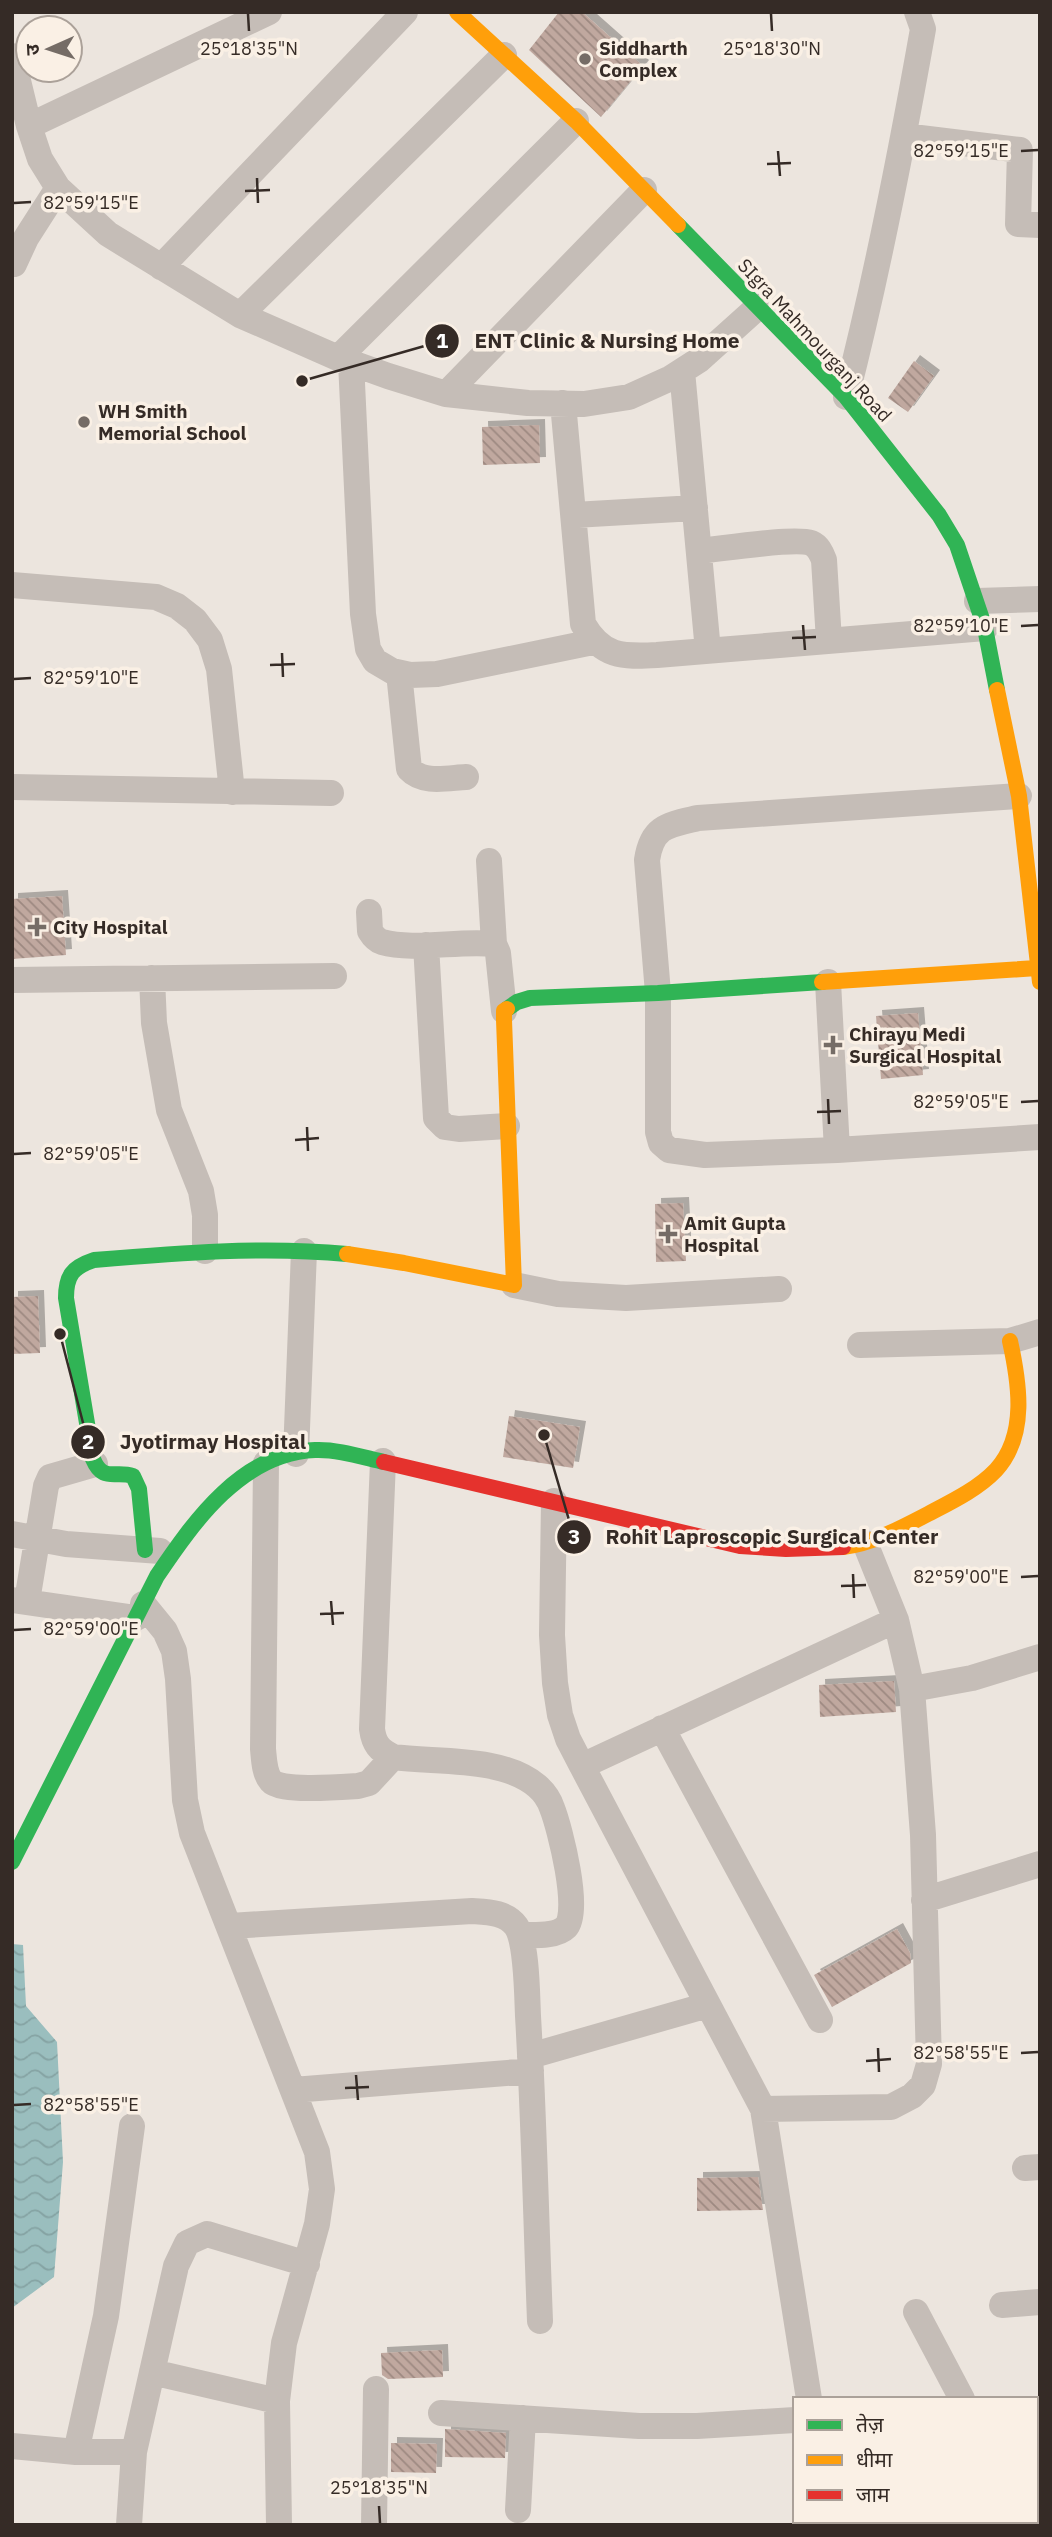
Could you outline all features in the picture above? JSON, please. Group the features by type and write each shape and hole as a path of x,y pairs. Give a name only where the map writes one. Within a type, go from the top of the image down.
{"street":[{"path":"29,126 269,12"},
{"path":"161,267 405,12"},
{"name":"SIgra Mahmourganj Road","path":"457,12 576,121 846,397 939,515 957,545 985,628 1019,796 1032,842 1038,975"},
{"path":"846,397 904,136 923,29 917,12"},
{"path":"240,316 504,55"},
{"path":"12,56 40,159 58,188 108,234 240,316 344,360 446,394 528,403 584,404 629,397 671,378 699,360 758,307"},
{"path":"576,121 344,360 363,614 368,649 375,661 399,673 437,674 593,642"},
{"path":"904,136 1020,150 1018,224 1040,225"},
{"path":"14,264 26,238 58,188"},
{"path":"446,394 644,190"},
{"path":"682,371 708,652"},
{"path":"563,403 583,624 593,642 613,653 635,656 708,652 985,628"},
{"path":"574,515 695,508"},
{"path":"699,551 794,542 813,544 821,551 824,560 829,641"},
{"path":"12,585 156,597 177,606 195,621 210,640 219,668 232,792"},
{"path":"977,601 1040,599"},
{"path":"399,673 409,769 423,778 466,778"},
{"path":"12,787 331,793"},
{"path":"1019,796 698,818 662,830 650,843 647,860 658,993 658,1132 661,1143 669,1150 705,1154 836,1150 1040,1137"},
{"path":"489,861 494,944 498,953 504,1011 514,1285"},
{"path":"369,912 370,931 381,942 426,945 494,944"},
{"path":"426,945 436,1118 445,1127 458,1129 507,1126"},
{"path":"504,1011 517,1002 530,998 828,982 1038,975"},
{"path":"12,981 334,976"},
{"path":"152,978 154,1023 169,1110 201,1191 205,1215 205,1251"},
{"path":"828,982 836,1150"},
{"path":"145,1550 139,1489 133,1476 122,1472 111,1475 100,1472 94,1464 66,1297 68,1276 78,1265 94,1260 205,1251 304,1251 384,1259 558,1294 626,1298 779,1289"},
{"path":"296,1454 304,1251"},
{"path":"860,1345 1010,1341 1040,1332"},
{"path":"12,1862 157,1576 219,1496 255,1468 278,1458 314,1450 383,1461 740,1546 806,1551 865,1543 930,1513 996,1470 1014,1438 1019,1408 1019,1386 1010,1341"},
{"path":"383,1461 372,1729 374,1742 381,1751 393,1757 505,1769 523,1777 547,1796 563,1854 572,1900 572,1915 569,1925 562,1931 520,1935"},
{"path":"266,1463 263,1749 268,1779 288,1787 358,1786 369,1783 393,1757"},
{"path":"94,1464 50,1478 24,1536 20,1601 139,1611 165,1631 174,1651 178,1679 185,1800 192,1833 317,2152 322,2189 317,2224 284,2343 277,2401 279,2525"},
{"path":"554,1501 552,1635 560,1715 568,1739 763,2109 809,2397"},
{"path":"24,1536 66,1544 174,1551"},
{"path":"763,2109 891,2107 912,2096 923,2085 929,2064 923,1835 912,1689 896,1620 865,1543"},
{"path":"582,1766 896,1620"},
{"path":"912,1689 972,1678 1040,1657"},
{"path":"662,1728 820,2020"},
{"path":"925,1900 1040,1864"},
{"path":"230,1926 480,1912 497,1913 515,1926 520,1935 525,1974 531,2063 540,2321"},
{"path":"293,2090 531,2063 708,2005"},
{"path":"76,2452 106,2316 132,2126"},
{"path":"129,2525 134,2452 176,2266 187,2243 207,2234 307,2264"},
{"path":"1002,2305 1040,2302"},
{"path":"916,2312 961,2397"},
{"path":"152,2372 277,2401"},
{"path":"374,2525 376,2389"},
{"path":"441,2413 639,2426 697,2426 793,2420"},
{"path":"518,2510 523,2418"},
{"path":"12,2445 76,2452 134,2452"}],"water":[{"path":"12,1944 23,1945 26,2006 57,2042 63,2162 54,2277 12,2308"}],"building":[{"name":"Siddharth Complex","path":"559,12 582,12 643,66 601,117 529,50"},
{"path":"914,361 934,376 908,412 888,398"},
{"path":"539,425 540,463 483,465 482,427"},
{"path":"62,896 66,955 12,959 12,899"},
{"path":"918,1013 923,1075 881,1079 876,1016"},
{"path":"683,1203 686,1261 656,1262 655,1204"},
{"path":"38,1296 40,1353 12,1354 12,1297"},
{"path":"509,1416 580,1427 573,1468 503,1457"},
{"path":"894,1681 896,1712 820,1717 819,1685"},
{"path":"897,1929 910,1953 911,1963 832,2007 814,1975"},
{"path":"758,2177 763,2210 697,2211 697,2178"},
{"path":"442,2350 443,2377 388,2379 382,2375 381,2353"},
{"path":"445,2429 506,2433 505,2458 445,2457"},
{"path":"391,2443 437,2444 436,2473 391,2472"}],"traffic: fast":[{"path":"678,225 846,397 939,515 957,545 985,628 997,690"},
{"path":"507,1009 530,998 822,982"},
{"path":"145,1550 139,1489 133,1476 105,1473 93,1459 66,1298 67,1283 72,1273 94,1260 157,1255 220,1251 347,1254"},
{"path":"12,1862 157,1576 204,1513 243,1477 265,1463 289,1454 323,1450 384,1462"}],"traffic: slow":[{"path":"457,12 576,121 678,225"},
{"path":"997,690 1019,796 1040,982"},
{"path":"822,982 1037,968"},
{"path":"347,1254 514,1285 504,1020 504,1011 507,1009"},
{"path":"843,1547 876,1538 908,1524 964,1495 996,1470 1006,1456 1017,1425 1018,1391 1010,1341"}],"traffic: jam":[{"path":"384,1462 740,1546 786,1549 843,1547"}],"place":[{"name":"Siddharth Complex","path":"585,59"},
{"name":"ENT Clinic & Nursing Home","path":"302,381"},
{"name":"WH Smith Memorial School","path":"84,422"},
{"name":"City Hospital","path":"37,927"},
{"name":"Chirayu Medi Surgical Hospital","path":"833,1045"},
{"name":"Amit Gupta Hospital","path":"668,1234"},
{"name":"Jyotirmay Hospital","path":"60,1334"},
{"name":"Rohit Laproscopic Surgical Center","path":"544,1435"}]}
